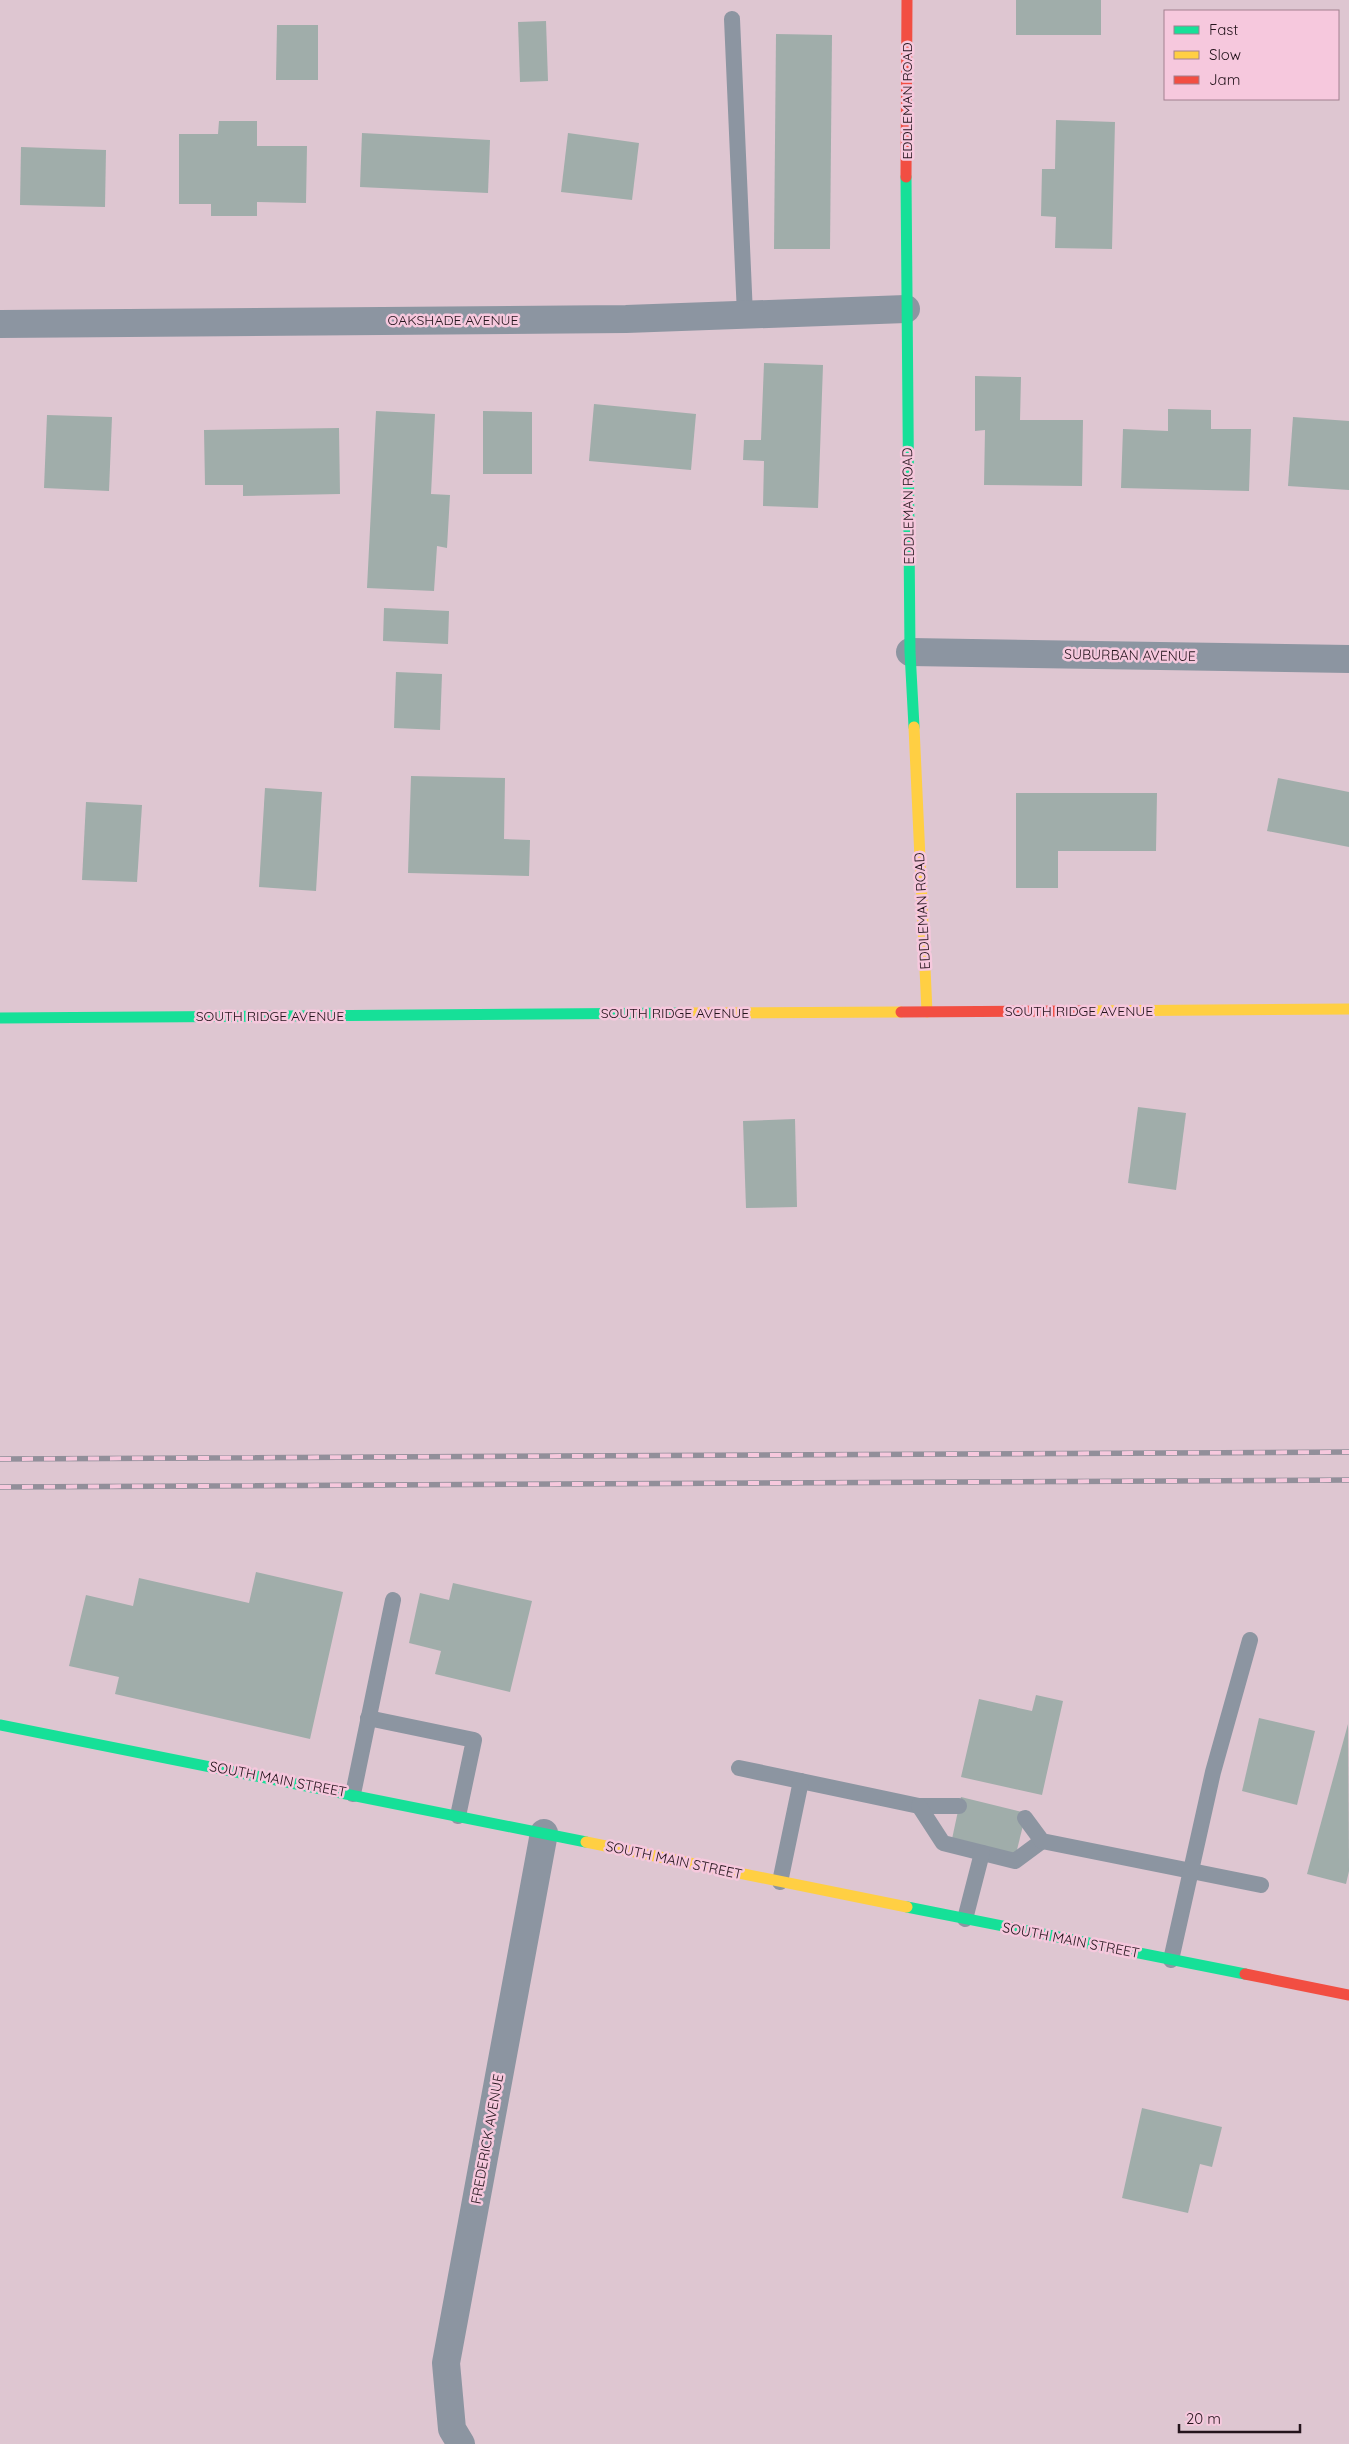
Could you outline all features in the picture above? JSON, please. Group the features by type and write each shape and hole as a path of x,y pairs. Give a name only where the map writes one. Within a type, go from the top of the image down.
{"street":[{"name":"EDDLEMAN ROAD","path":"907,0 906,309 910,652 927,1012"},
{"name":"OAKSHADE AVENUE","path":"0,324 606,319 906,309"},
{"name":"SUBURBAN AVENUE","path":"910,652 1349,659"},
{"name":"SOUTH RIDGE AVENUE","path":"0,1018 1349,1008"},
{"name":"SOUTH MAIN STREET","path":"0,1725 353,1794 780,1882 1349,1995"},
{"name":"FREDERICK AVENUE","path":"461,2444 452,2429 446,2363 544,1833"}],"lane":[{"path":"732,19 745,315"},
{"path":"353,1794 393,1600"},
{"path":"1171,1960 1213,1772 1250,1640"},
{"path":"368,1718 474,1740 458,1816"},
{"path":"739,1768 919,1806 959,1806"},
{"path":"780,1882 801,1782"},
{"path":"919,1806 943,1843 1015,1862 1042,1841"},
{"path":"1024,1818 1042,1841 1261,1885"},
{"path":"965,1919 982,1853"}],"building":[{"path":"1016,0 1101,0 1101,35 1016,35"},
{"path":"546,21 548,81 520,82 518,22"},
{"path":"277,25 318,25 318,80 276,80"},
{"path":"776,34 832,35 830,249 774,249"},
{"path":"1056,120 1115,122 1112,249 1055,248 1056,217 1041,216 1042,169 1055,169"},
{"path":"219,121 257,121 257,146 307,146 306,203 257,202 257,216 211,216 211,204 179,204 179,134 218,134"},
{"path":"362,133 490,140 488,193 360,187"},
{"path":"568,133 639,143 632,200 561,192"},
{"path":"21,147 106,150 105,207 20,205"},
{"path":"764,363 823,365 818,508 763,506 764,461 743,460 744,440 761,440"},
{"path":"975,376 1021,377 1020,420 1083,420 1082,486 984,485 985,430 975,431"},
{"path":"594,404 696,414 691,470 589,461"},
{"path":"1168,409 1211,410 1211,429 1251,429 1249,491 1121,488 1123,429 1168,431"},
{"path":"376,411 435,414 431,494 450,495 447,548 437,546 434,591 367,588"},
{"path":"483,411 532,412 532,474 483,474"},
{"path":"47,415 112,417 109,491 44,488"},
{"path":"1293,417 1349,421 1349,490 1288,486"},
{"path":"339,428 340,494 243,496 243,485 205,485 204,430"},
{"path":"384,608 449,611 448,644 383,641"},
{"path":"396,672 442,674 440,730 394,728"},
{"path":"411,776 505,778 504,839 530,840 529,876 408,873"},
{"path":"1278,778 1349,792 1349,847 1267,831"},
{"path":"265,788 322,792 316,891 259,887"},
{"path":"1016,793 1157,793 1156,851 1058,851 1058,888 1016,888"},
{"path":"86,802 142,805 137,882 82,880"},
{"path":"1138,1107 1186,1113 1176,1190 1128,1183"},
{"path":"795,1119 797,1207 746,1208 743,1121"},
{"path":"256,1572 343,1592 310,1739 115,1694 119,1677 69,1666 86,1595 133,1606 139,1578 249,1603"},
{"path":"453,1583 532,1601 510,1692 435,1674 441,1651 409,1643 420,1593 449,1600"},
{"path":"1036,1695 1063,1701 1042,1795 961,1777 979,1699 1032,1711"},
{"path":"1259,1718 1315,1731 1297,1805 1242,1791"},
{"path":"1348,1724 1349,1871 1346,1884 1307,1874"},
{"path":"961,1797 1026,1813 1016,1854 952,1839"},
{"path":"1142,2108 1222,2127 1212,2167 1200,2164 1188,2213 1122,2198"}],"railway":[{"path":"0,1459 1349,1452"},
{"path":"0,1487 1349,1480"}],"traffic: fast":[{"path":"906,177 910,652 914,727"},
{"path":"0,1018 686,1013"},
{"path":"0,1725 586,1842"},
{"path":"907,1907 1245,1974"}],"traffic: slow":[{"path":"914,727 927,1012"},
{"path":"1082,1011 1349,1009"},
{"path":"686,1013 901,1012"},
{"path":"586,1842 907,1907"}],"traffic: jam":[{"path":"906,177 907,0"},
{"path":"901,1012 1082,1011"},
{"path":"1245,1974 1349,1995"}]}
